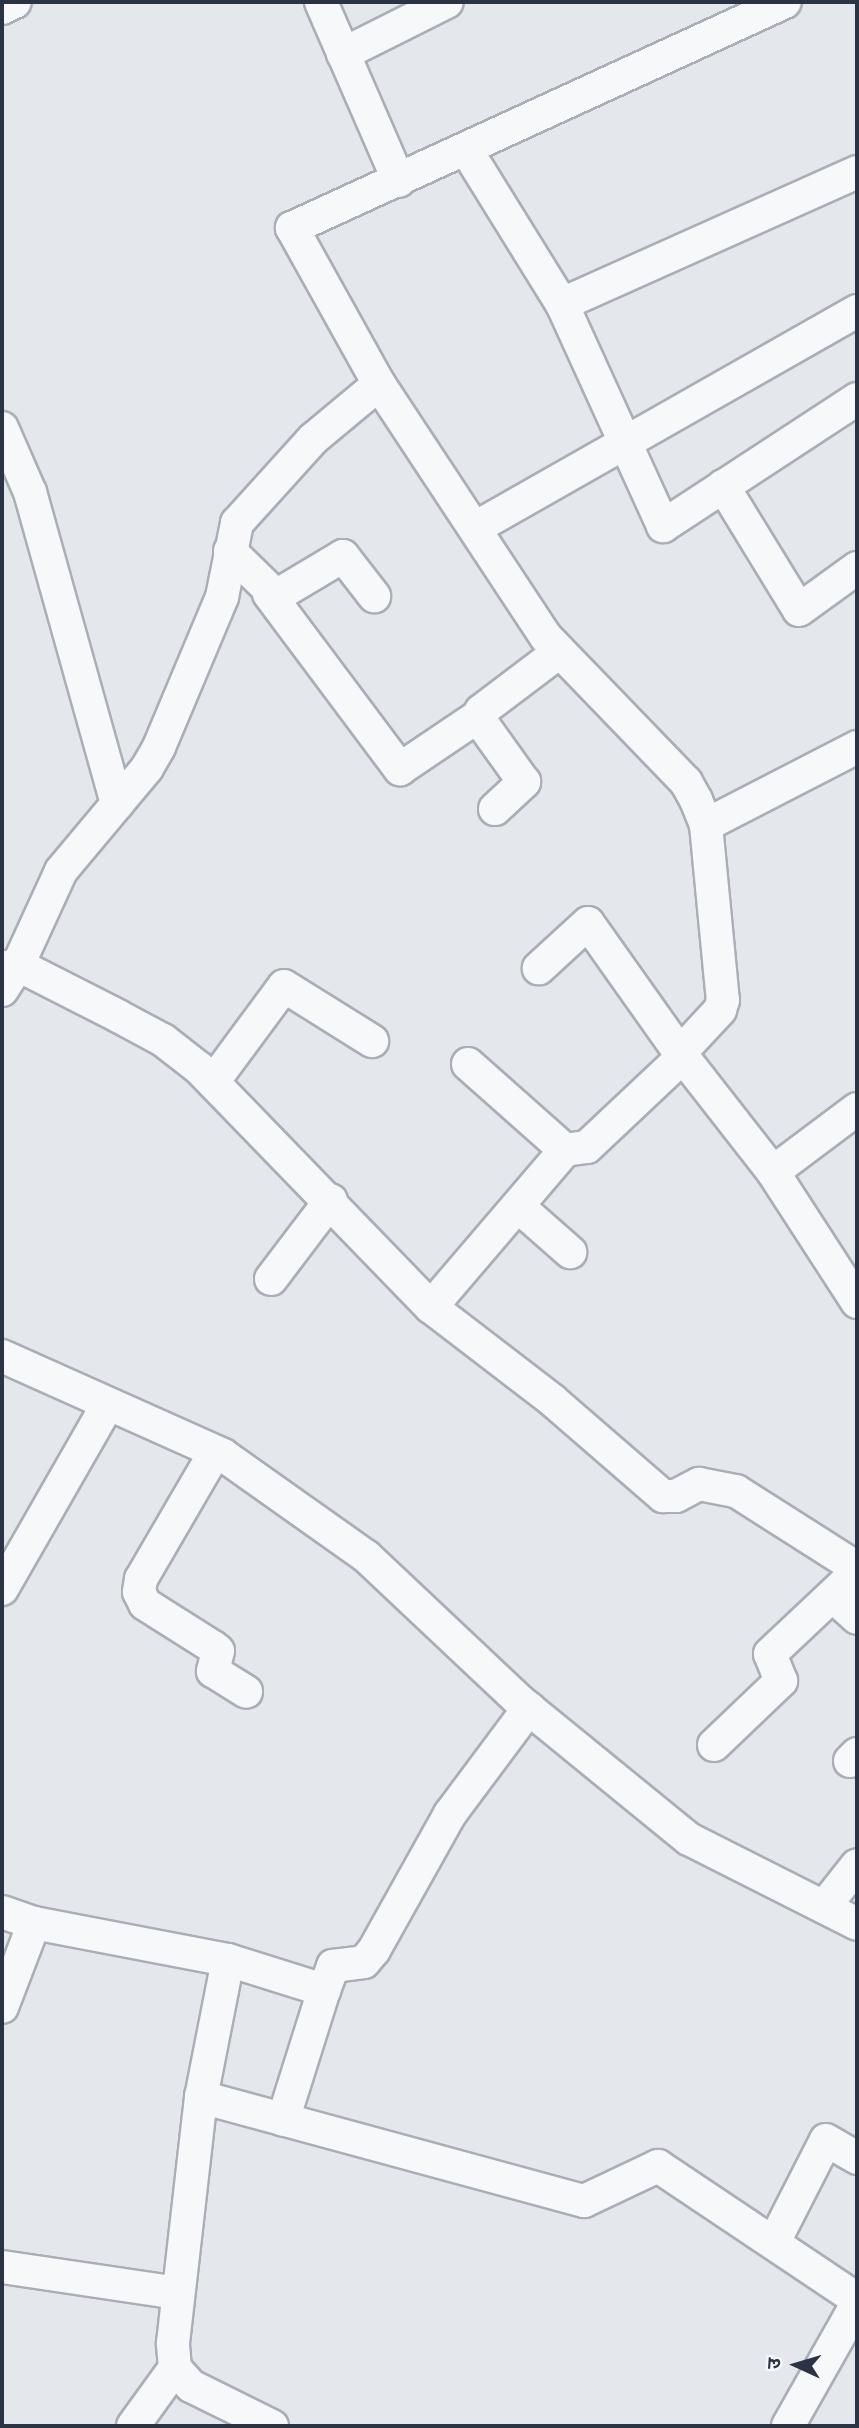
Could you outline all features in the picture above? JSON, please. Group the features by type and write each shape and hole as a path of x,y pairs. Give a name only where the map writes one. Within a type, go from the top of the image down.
{"street":[{"path":"2,8 15,2"},
{"path":"321,2 399,181"},
{"path":"343,54 447,2"},
{"path":"431,1307 520,1208 565,1150 593,1143 676,1063 680,1053 720,1010 723,1000 706,825 686,782 559,652 379,384 292,228 467,151 785,2"},
{"path":"467,151 562,304 663,526 857,398"},
{"path":"562,304 857,172"},
{"path":"475,528 857,311"},
{"path":"379,384 313,439 265,488 237,523 222,597 159,747 117,804 61,871 7,974 163,1040 213,1082 331,1200 431,1307 552,1400 663,1496 676,1496 699,1484 736,1491 857,1570 834,1597 770,1654 781,1681 714,1745"},
{"path":"2,428 30,492 117,804"},
{"path":"723,486 799,610 857,568"},
{"path":"230,551 269,594 400,769 480,715 484,707 559,652"},
{"path":"269,594 276,596 342,556 374,596"},
{"path":"480,715 496,764 524,782 495,809"},
{"path":"706,825 857,747"},
{"path":"539,968 588,923 680,1053 773,1172 857,1302"},
{"path":"213,1082 284,986 372,1041"},
{"path":"468,1064 565,1150"},
{"path":"773,1172 857,1109"},
{"path":"271,1279 331,1200"},
{"path":"520,1208 569,1252"},
{"path":"2,1356 215,1452 367,1557 529,1708 689,1839 857,1924"},
{"path":"2,1589 108,1404"},
{"path":"215,1452 141,1579 139,1592 145,1604 214,1647 218,1651 214,1671 246,1692"},
{"path":"834,1597 857,1618"},
{"path":"283,2120 332,1966 365,1962 450,1814 529,1708"},
{"path":"824,1907 857,1865"},
{"path":"2,1912 34,1923 228,1960 324,1990"},
{"path":"2,2007 34,1923"},
{"path":"133,2426 175,2368 178,2293 201,2097 228,1960"},
{"path":"201,2097 584,2201 658,2166 857,2298"},
{"path":"774,2242 826,2140 857,2158"},
{"path":"2,2267 178,2293"},
{"path":"788,2426 857,2304"},
{"path":"175,2368 191,2386 272,2426"}]}
